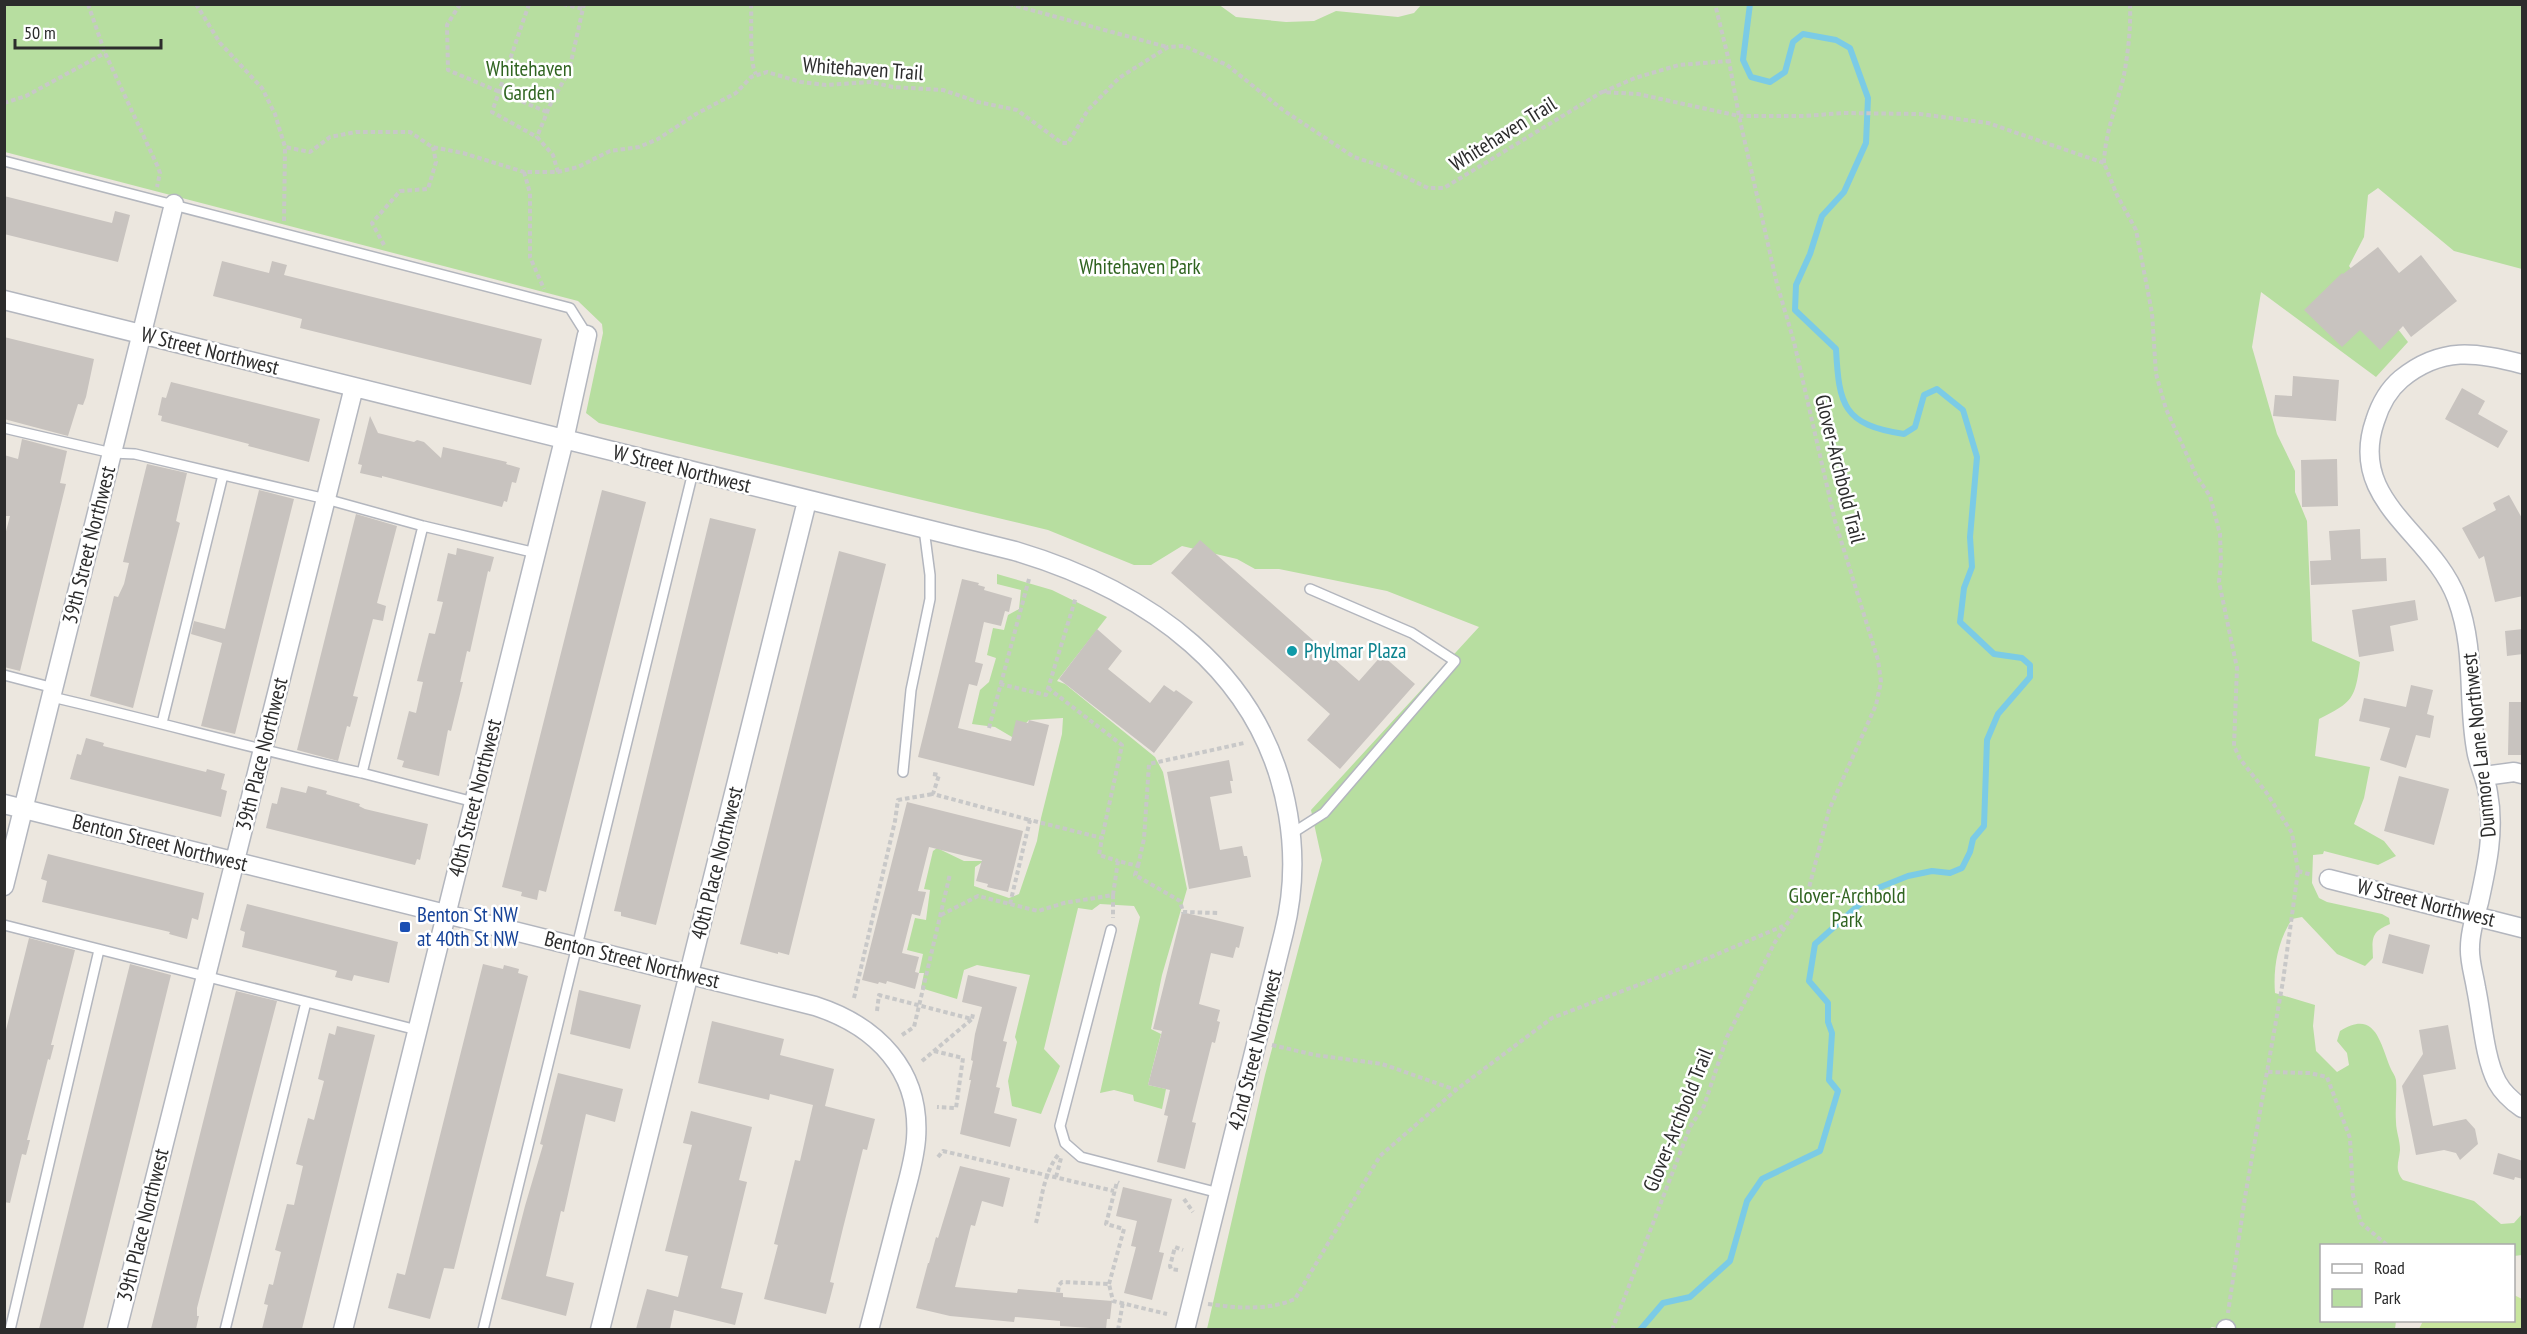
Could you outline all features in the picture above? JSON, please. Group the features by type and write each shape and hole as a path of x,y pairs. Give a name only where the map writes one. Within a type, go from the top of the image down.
{"street":[{"name":"39th Street Northwest","path":"4,886 174,204"},
{"name":"W Street Northwest","path":"4,300 1015,551 1057,564 1116,591 1164,622 1207,657 1236,690 1262,732 1277,769"},
{"name":"40th Street Northwest","path":"342,1329 536,554 587,335"},
{"name":"Dunmore Lane Northwest","path":"2523,364 2469,353 2437,359 2409,373 2392,387 2379,409 2372,429 2369,453 2372,476 2388,506 2428,550 2457,597 2466,627 2472,667 2476,752 2489,795 2491,844 2469,947 2492,1070 2505,1093 2523,1108"},
{"name":"39th Place Northwest","path":"117,1329 354,387"},
{"name":"40th Place Northwest","path":"600,1329 807,501"},
{"name":"42nd Street Northwest","path":"1185,1329 1291,900 1293,868 1291,834 1277,769"},
{"path":"2484,776 2514,772 2523,774"},
{"name":"Benton Street Northwest","path":"4,804 689,974 815,1006 846,1017 867,1030 895,1060 908,1086 916,1122 912,1162 869,1329"},
{"name":"W Street Northwest","path":"2329,879 2523,928"}],"lane":[{"path":"4,161 570,308 587,335"},
{"path":"4,428 112,453 135,454 326,499 536,554"},
{"path":"483,1329 693,472"},
{"path":"162,723 223,475"},
{"path":"362,773 423,526"},
{"path":"903,772 911,690 930,599 930,575 924,529"},
{"path":"1291,834 1323,813 1455,661 1412,633 1310,589"},
{"path":"4,675 53,692 262,751 362,773 474,802"},
{"path":"4,925 417,1030"},
{"path":"1111,930 1060,1126 1069,1146 1081,1157 1219,1193"},
{"path":"10,1329 99,950"},
{"path":"225,1329 306,1002"}],"path":[{"path":"88,4 105,53 160,174"},
{"path":"196,4 220,43 262,88 275,114 285,147 284,233"},
{"path":"460,4 447,25 448,70 547,112"},
{"path":"529,4 492,112 537,137 554,155 558,172"},
{"path":"537,137 569,70 584,7 563,4"},
{"path":"285,147 310,152 330,137 356,132 410,132 432,147 463,153 524,172 558,172 578,167 610,151 639,147 658,139 696,114 736,93 756,74 751,62 753,37 751,4"},
{"path":"1009,4 1168,47"},
{"name":"Glover-Archbold Trail","path":"1612,1329 1690,1127 1704,1106 1727,1037 1783,926 1808,892 1829,810 1876,705 1881,682 1878,660 1835,521 1794,342 1777,284 1739,116 1730,61 1715,4"},
{"path":"2130,4 2124,75 2105,142 2104,163 2117,195 2136,230 2151,304 2156,374 2166,409 2197,477 2210,496 2220,534 2219,582 2237,668 2234,746 2240,759 2266,792 2292,833 2298,871 2283,981 2245,1197 2226,1329"},
{"name":"Whitehaven Trail","path":"756,74 767,72 801,82 826,85 871,82 893,87 943,90 978,102 1017,110 1062,142 1068,143 1088,110 1119,78 1168,47 1184,46 1227,65 1283,110 1354,157 1385,167 1428,188 1444,188 1602,92 1635,78 1679,65 1730,61"},
{"path":"4,103 26,96 105,53"},
{"path":"1602,92 1638,94 1739,116 1804,116 1843,113 1920,114 1988,123 2104,163"},
{"path":"393,261 372,223 400,191 428,189 436,162 432,147"},
{"path":"524,172 530,193 530,257 544,284 546,302"},
{"path":"989,728 1029,579"},
{"path":"1000,684 1046,695 1076,597"},
{"path":"1048,688 1122,745 1099,855 1138,866"},
{"path":"1218,913 1183,912 1180,901 1135,875 1144,839 1149,764 1244,743"},
{"path":"933,774 939,775 933,795"},
{"path":"854,998 898,800 933,795 1102,838"},
{"path":"1010,904 1030,820"},
{"path":"1111,930 1118,861"},
{"path":"902,1035 914,1027 950,874"},
{"path":"941,915 978,896 1038,911 1064,903 1113,895"},
{"path":"1192,1301 1236,1308 1283,1305 1295,1299 1380,1156 1456,1090 1552,1018 1706,959 1783,926"},
{"path":"877,1011 879,995 973,1017 922,1061"},
{"path":"1257,1041 1315,1055 1382,1064 1456,1090"},
{"path":"934,1051 963,1058 956,1108 937,1107"},
{"path":"2268,1072 2310,1072 2327,1077 2350,1138 2353,1195 2361,1223 2387,1244"},
{"path":"1036,1223 1053,1161 1069,1146"},
{"path":"1056,1177 1060,1158 1069,1146"},
{"path":"938,1157 943,1151 1114,1191"},
{"path":"1117,1182 1106,1224 1124,1229 1109,1284 1113,1301 1167,1314"},
{"path":"1178,1270 1171,1269 1170,1266 1176,1247 1183,1250"},
{"path":"1058,1292 1062,1282 1109,1284"},
{"path":"1118,1329 1123,1302"}],"green space":[{"name":"Glover-Archbold Park","path":"1218,4 1236,17 1286,22 1314,21 1336,11 1398,17 1414,13 1422,4 2522,5 2522,269 2454,251 2378,188 2368,195 2364,237 2349,266 2408,342 2376,377 2261,292 2252,347 2277,434 2295,471 2295,492 2307,521 2312,641 2360,662 2356,685 2350,698 2345,704 2319,719 2315,756 2370,767 2364,798 2354,824 2384,841 2396,856 2378,865 2324,851 2323,854 2313,855 2312,883 2319,898 2327,902 2382,914 2389,918 2390,924 2374,936 2373,958 2365,966 2337,954 2302,917 2292,919 2283,936 2278,954 2275,993 2315,1005 2313,1026 2316,1051 2337,1072 2349,1065 2347,1053 2337,1041 2340,1031 2352,1025 2361,1024 2369,1026 2374,1031 2396,1080 2396,1125 2400,1150 2398,1169 2400,1176 2403,1180 2474,1201 2501,1224 2514,1223 2522,1214 2522,1255 2515,1256 2515,1244 2320,1244 2320,1322 2396,1322 2395,1329 2228,1330 2212,1327 2207,1330 1207,1329 1265,1075 1322,860 1311,810 1479,627 1387,591 1279,569 1255,569 1237,559 1182,546 1151,565 1134,565 1048,530 599,423 586,413 603,333 602,324 578,301 5,152 4,5"},
{"path":"997,574 1052,590 1107,617 1057,681 1065,684 1155,757 1163,772 1187,889 1162,975 1151,1029 1161,1034 1148,1085 1166,1089 1162,1109 1134,1101 1133,1095 1114,1090 1100,1093 1140,917 1134,906 1100,904 1092,910 1078,908 1044,1049 1060,1066 1041,1114 1012,1106 1008,1081 1017,1042 1015,1037 1030,975 977,965 964,970 957,999 921,988 924,973 919,973 923,954 907,950 915,918 926,920 930,890 924,889 933,851 937,848 964,861 984,861 975,867 974,886 1009,898 1019,894 1037,841 1062,734 1063,718 1029,720 1012,737 995,727 972,724 980,690 989,682 996,658 987,655 993,628 1004,630 1008,615 1019,609 1021,590 997,584"},
{"path":"2515,1296 2522,1299 2522,1329 2419,1329 2422,1322 2515,1322"}],"building":[{"path":"4,196 112,223 115,211 130,215 118,262 4,234"},
{"path":"2378,247 2399,273 2421,255 2457,301 2411,337 2403,326 2380,350 2360,330 2342,347 2304,310 2342,273"},
{"path":"222,261 269,273 272,261 287,265 284,275 542,339 531,385 300,328 302,319 213,296"},
{"path":"4,337 94,359 86,397 83,405 78,404 68,436 4,419"},
{"path":"2293,376 2339,380 2336,421 2273,416 2275,395 2292,396"},
{"path":"171,382 320,419 309,462 161,421 162,416 158,415 162,397 166,398"},
{"path":"2462,388 2485,401 2478,414 2508,431 2498,448 2445,419"},
{"path":"370,416 378,433 414,442 417,440 424,442 441,458 443,447 507,462 506,464 520,468 516,483 512,482 507,502 504,501 502,507 382,476 382,478 360,473 362,465 358,464"},
{"path":"22,439 67,451 60,483 66,484 20,671 4,667 4,539 10,516 4,516 4,455 18,459"},
{"path":"2337,459 2338,506 2302,507 2301,460"},
{"path":"147,464 187,473 176,521 180,523 133,708 90,696 114,596 118,597 124,584 129,563 123,562"},
{"path":"259,490 294,499 235,734 201,726 222,643 191,634 194,621 225,629"},
{"path":"602,490 646,502 546,892 539,890 537,900 521,896 522,892 502,887"},
{"path":"2509,495 2523,520 2523,596 2495,602 2484,556 2479,559 2462,528 2496,510 2493,503"},
{"path":"356,514 397,526 377,603 386,606 383,621 373,619 353,696 358,697 350,727 347,726 338,761 297,750"},
{"path":"710,518 756,529 656,925 621,916 621,912 614,911"},
{"path":"2360,529 2361,559 2386,558 2387,581 2311,585 2310,561 2331,560 2329,531"},
{"name":"Phylmar Plaza","path":"1200,540 1359,681 1382,655 1415,684 1340,769 1307,740 1330,714 1171,573"},
{"path":"457,548 494,557 490,572 488,571 470,652 467,651 460,682 463,682 451,731 448,730 439,776 402,767 404,761 397,759 409,711 416,713 423,682 417,681 429,633 435,634 443,602 437,601 448,553 456,555"},
{"path":"839,551 886,564 789,955 778,952 778,954 740,944"},
{"path":"962,579 979,583 978,585 985,587 984,590 1012,598 1009,612 1005,611 1001,626 984,622 975,662 983,664 977,686 969,684 958,728 1011,741 1016,720 1028,723 1029,720 1049,725 1034,786 918,757"},
{"path":"2415,600 2418,620 2390,626 2394,651 2359,657 2352,610"},
{"path":"1097,629 1122,651 1108,669 1150,703 1164,685 1193,702 1154,753 1059,679"},
{"path":"2523,629 2523,654 2507,656 2505,631"},
{"path":"2411,685 2433,690 2427,714 2434,716 2430,738 2416,735 2406,768 2380,760 2390,728 2359,721 2364,698 2406,707"},
{"path":"2509,702 2523,702 2523,755 2508,755"},
{"path":"86,738 104,743 103,746 206,772 207,769 225,774 221,789 227,791 221,817 70,779 77,754 81,755"},
{"path":"1229,760 1233,781 1230,781 1232,793 1210,797 1220,850 1242,846 1244,856 1247,856 1251,877 1189,889 1167,772"},
{"path":"2399,776 2449,789 2434,845 2384,831"},
{"path":"308,786 360,804 359,806 365,809 428,824 420,860 417,859 415,865 266,828 272,803 277,804 281,787 306,793"},
{"path":"907,802 1023,831 1008,892 987,887 988,884 976,881 982,860 929,847 918,891 926,892 920,916 912,914 902,953 919,957 915,972 919,973 915,989 887,981 886,984 879,982 878,984 862,980"},
{"path":"48,854 204,893 198,920 192,918 187,939 169,934 170,932 42,902 47,881 41,879"},
{"path":"247,904 398,942 389,983 354,975 352,981 335,977 337,971 242,947 245,932 240,930"},
{"path":"1182,912 1244,927 1239,948 1236,947 1233,958 1211,953 1199,1004 1220,1010 1217,1021 1220,1022 1215,1043 1212,1042 1192,1122 1196,1123 1185,1169 1157,1162 1168,1116 1164,1115 1170,1090 1148,1085 1162,1031 1153,1029"},
{"path":"2389,934 2430,945 2423,974 2382,963"},
{"path":"29,938 75,950 51,1045 54,1045 50,1060 48,1059 27,1140 30,1140 26,1155 22,1154 10,1203 4,1202 4,1038"},
{"path":"130,964 171,975 137,1113 83,1329 39,1329"},
{"path":"483,964 503,969 504,965 519,969 518,973 528,976 454,1269 444,1268 430,1319 388,1308 397,1273 405,1275"},
{"path":"968,975 1017,987 1003,1041 1007,1042 996,1087 1000,1088 994,1113 1017,1119 1010,1147 960,1134 971,1080 969,1080 975,1034 982,1007 962,1002"},
{"path":"579,990 641,1005 630,1049 570,1034"},
{"path":"236,991 277,1001 197,1308 197,1316 199,1316 196,1329 151,1329"},
{"path":"712,1021 784,1039 780,1055 834,1069 825,1106 875,1119 867,1150 863,1149 843,1228 830,1282 834,1283 826,1314 764,1299 778,1245 774,1244 795,1160 800,1161 813,1105 770,1094 769,1100 698,1083"},
{"path":"2448,1025 2456,1069 2423,1075 2433,1126 2466,1119 2475,1129 2478,1144 2460,1160 2456,1153 2444,1150 2416,1155 2402,1086 2423,1054 2419,1030"},
{"path":"337,1026 375,1035 302,1329 262,1329 268,1305 264,1304 269,1284 273,1285 281,1252 275,1250 287,1204 294,1205 303,1166 296,1164 308,1118 314,1120 324,1081 318,1079 329,1033 335,1035"},
{"path":"558,1073 623,1089 615,1122 586,1114 564,1212 561,1211 546,1276 574,1283 566,1316 501,1299 543,1145 540,1144"},
{"path":"691,1111 752,1127 739,1180 747,1182 721,1288 743,1293 735,1325 674,1310 670,1329 636,1329 647,1289 678,1297 688,1256 665,1251 692,1145 683,1143"},
{"path":"2498,1153 2523,1161 2523,1179 2515,1177 2514,1180 2493,1174"},
{"path":"960,1166 1010,1178 1003,1207 982,1201 975,1226 971,1225 955,1287 1017,1293 1018,1289 1063,1293 1063,1297 1112,1301 1110,1319 1107,1319 1106,1329 1060,1326 1060,1321 1015,1317 1014,1322 950,1316 916,1308 936,1237 938,1238"},
{"path":"1123,1187 1172,1199 1159,1252 1164,1253 1152,1300 1124,1293 1136,1247 1131,1246 1137,1221 1116,1216"}],"waterway":[{"path":"1640,1330 1663,1303 1690,1297 1730,1261 1747,1201 1762,1179 1820,1151 1838,1091 1829,1080 1832,1033 1828,1022 1828,1003 1809,981 1815,944 1878,888 1908,876 1932,871 1950,873 1962,868 1970,852 1973,839 1984,826 1987,740 1998,714 2030,677 2030,665 2022,658 1994,654 1960,622 1964,588 1972,567 1970,537 1977,457 1963,410 1937,389 1924,395 1915,427 1904,434 1868,425 1856,418 1848,409 1839,385 1836,349 1795,310 1796,285 1810,254 1822,216 1844,192 1866,143 1868,98 1850,48 1836,40 1803,34 1793,42 1785,72 1770,82 1751,77 1743,60 1750,4"}],"place":[{"name":"Phylmar Plaza","path":"1292,651"},
{"name":"Benton St NW at 40th St NW","path":"405,927"}],"park label":[{"name":"Whitehaven Garden","path":"529,81"},
{"name":"Whitehaven Park","path":"1140,267"}]}
